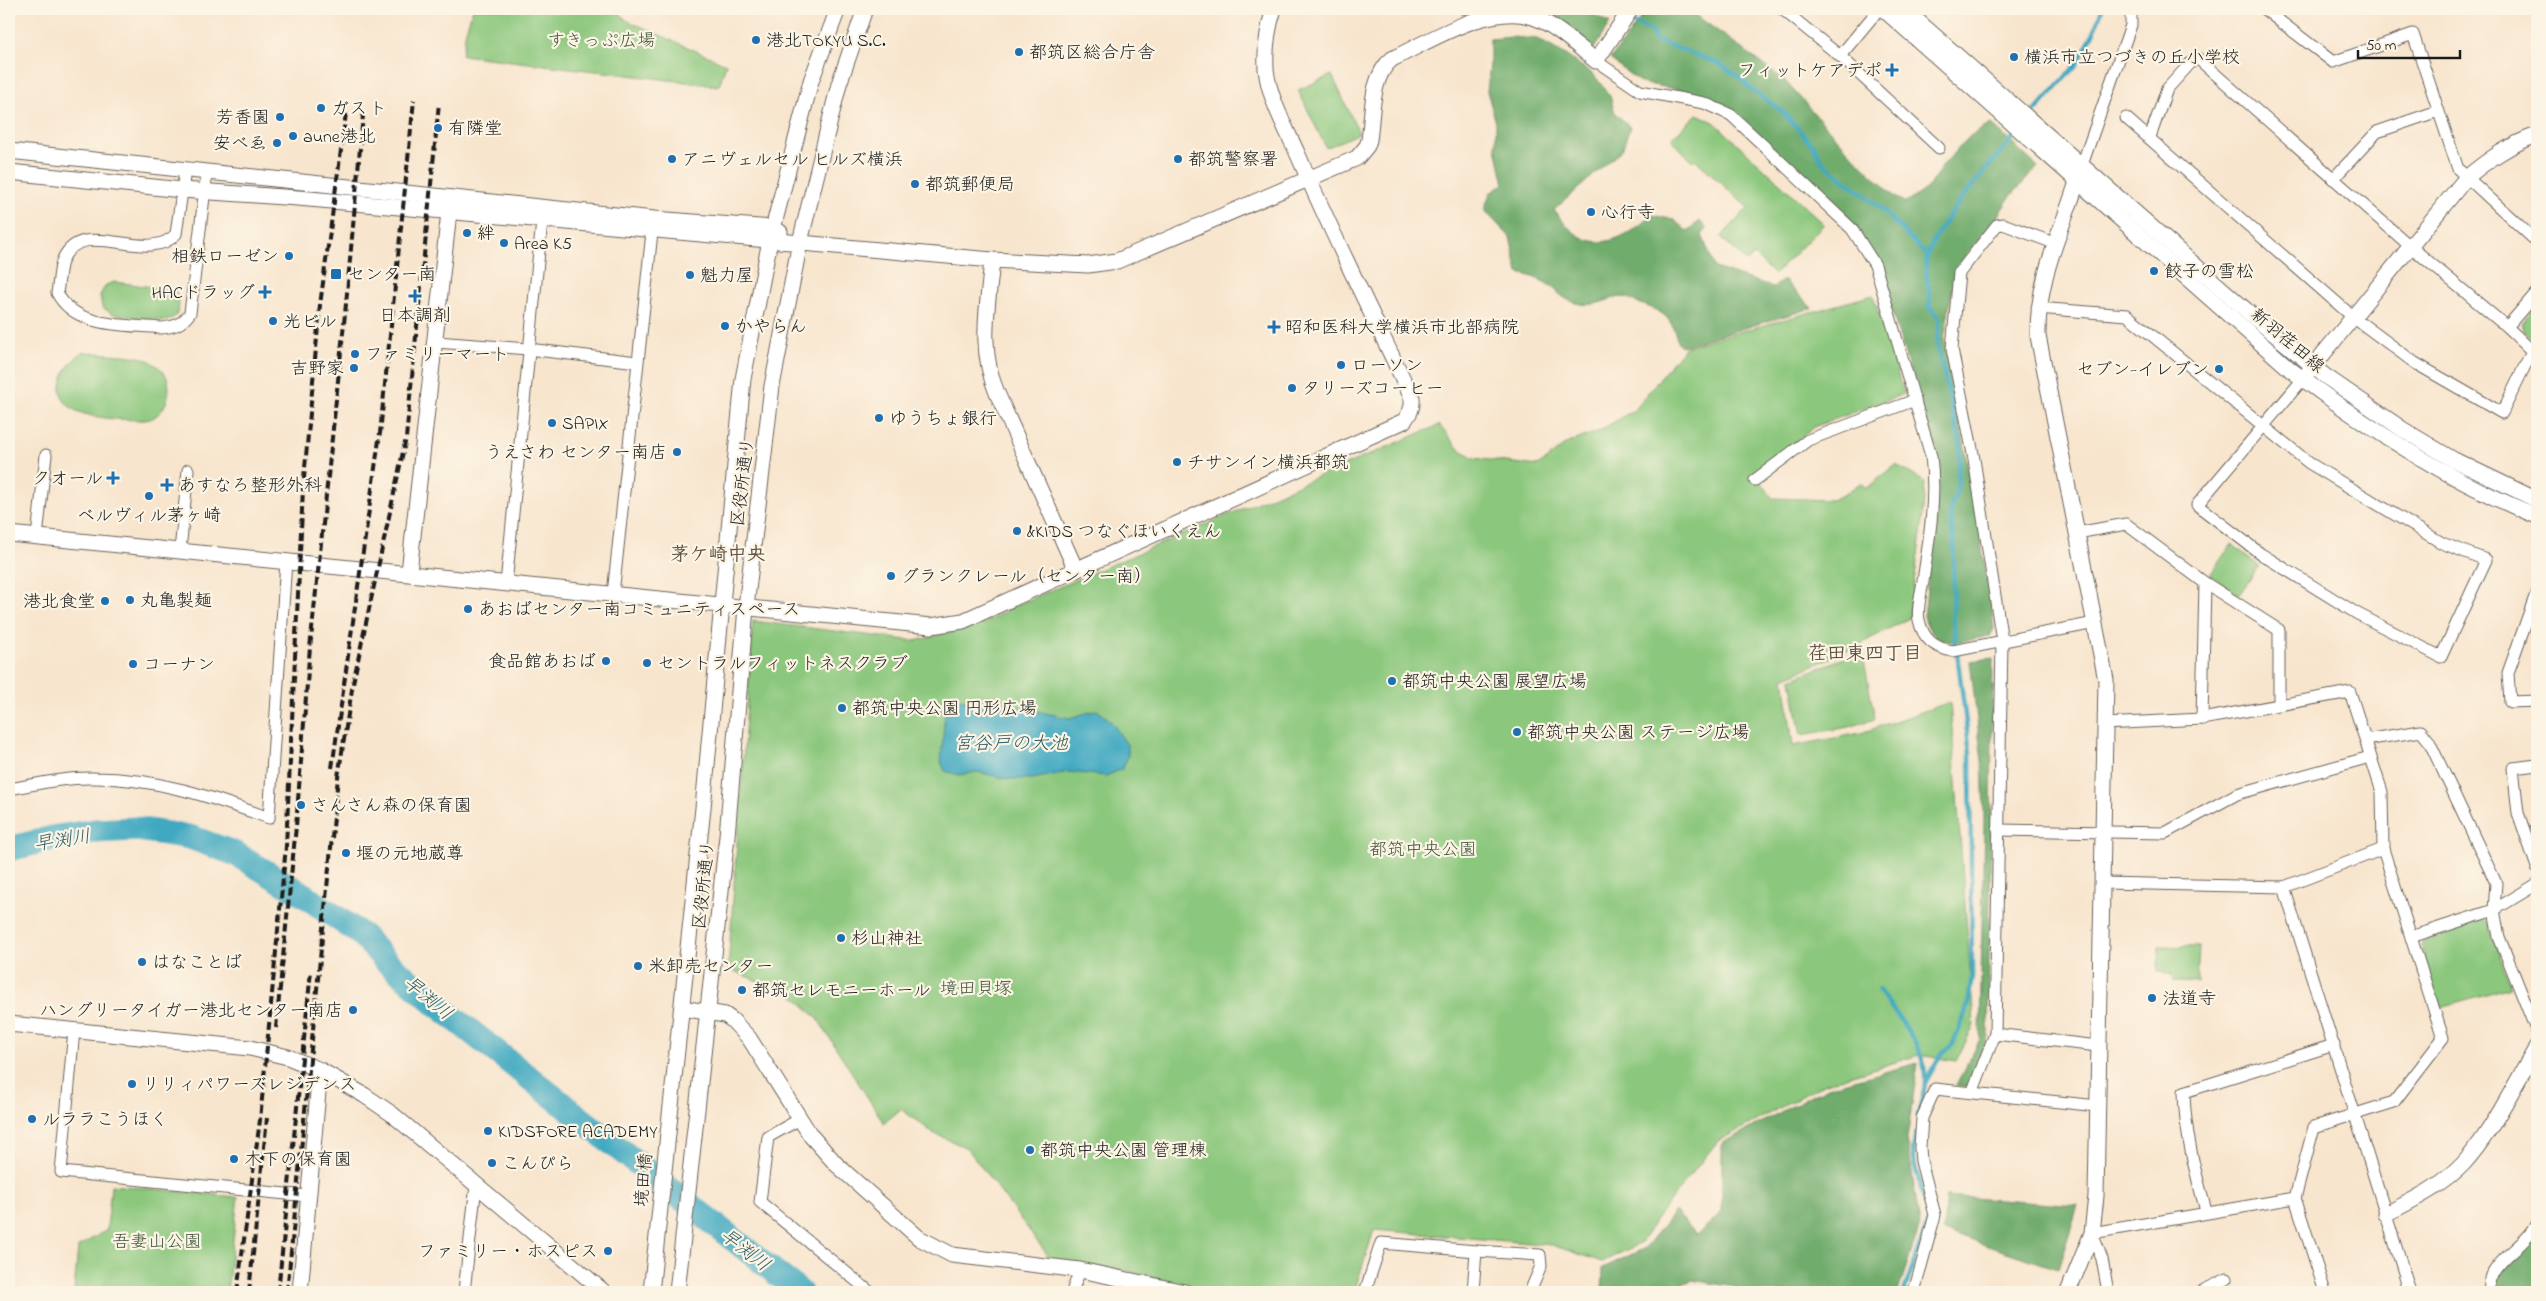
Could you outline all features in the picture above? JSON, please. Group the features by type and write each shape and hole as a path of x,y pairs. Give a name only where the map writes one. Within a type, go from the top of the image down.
{"street":[{"name":"区役所通り","path":"666,1138 682,1008 743,379 771,234 811,81 838,9"},
{"name":"区役所通り","path":"677,1292 727,836 746,607 772,386 800,242 839,84 865,9"},
{"path":"9,534 409,572 506,584 930,626 948,625 963,621 1404,421 1413,406 1412,398 1309,179 1273,96 1266,70 1269,28 1274,9"},
{"path":"1596,61 1631,9"},
{"path":"1782,9 1840,56 1939,148"},
{"path":"1840,56 1879,9"},
{"path":"1884,9 2049,145"},
{"path":"1904,9 2004,106"},
{"path":"2068,1292 2092,1233 2096,1196 2106,680 2038,336 2038,308 2044,273 2078,181 2131,25 2130,9"},
{"path":"2264,9 2333,62 2413,34 2458,170 2537,242"},
{"path":"9,151 206,172 450,205 653,225 771,234 800,242 992,260 1088,265 1117,261 1357,158 1367,146 1378,78 1384,66 1392,59 1486,16 1510,13 1533,17 1552,26 1596,61 1640,91 1704,103 1731,115 1852,229 1875,265 1931,456 1934,478 1932,522 1918,618 1922,631 1933,645 1953,651 2095,623"},
{"path":"2126,118 2150,137 2353,317 2415,363 2502,413 2532,351 2507,327 2411,247 2196,57 2167,89 2150,137"},
{"path":"2334,179 2377,132 2438,111"},
{"path":"2038,308 2127,315 2262,426 2309,463 2442,543 2486,560 2441,657 2348,608 2261,554 2197,505 2262,426 2303,379 2466,178 2488,159 2513,144 2537,135"},
{"name":"新羽荏田線","path":"2049,145 2082,165 2256,319 2313,366 2402,429 2454,460 2537,500"},
{"name":"新羽荏田線","path":"2049,145 2078,181 2303,379 2398,444 2461,480 2537,516"},
{"path":"185,170 176,234 169,241 158,246 90,239 74,244 63,259 57,293 68,309 88,319 162,328 173,328 186,320 190,313 206,172"},
{"path":"9,172 182,190 450,205 542,221 653,225"},
{"path":"409,572 450,205"},
{"path":"506,584 542,221"},
{"path":"1972,1093 1995,1034 1998,830 1997,642 1974,459 1952,349 1959,273 1997,225 2003,224 2054,243"},
{"path":"613,594 653,225"},
{"path":"992,260 985,335 986,363 997,393 1076,570"},
{"path":"2507,327 2537,292"},
{"path":"436,342 528,349 637,362"},
{"path":"1755,480 1808,440 1915,400"},
{"path":"37,537 46,455"},
{"path":"180,551 188,474"},
{"path":"2077,533 2126,524 2206,583 2279,630 2279,704"},
{"path":"9,789 59,780 95,778 142,781 206,795 269,818 286,561"},
{"path":"2202,719 2206,583"},
{"path":"2537,591 2508,673 2510,702 2537,701"},
{"path":"2104,724 2202,719 2350,692 2382,792 2383,849 2443,1038 2394,1102 2314,1127 2295,1198 2325,1292"},
{"path":"2365,740 2421,731 2429,741 2496,883 2494,910 2499,937 2537,1032"},
{"path":"1998,830 2165,833 2237,794 2370,757"},
{"path":"2537,765 2513,768 2518,814 2537,867"},
{"path":"2103,883 2284,887 2383,849"},
{"path":"2411,937 2494,910 2537,884"},
{"path":"2284,887 2410,1292"},
{"path":"682,1008 725,1015 749,1038 800,1119 837,1166 919,1238 952,1255 1080,1270 1185,1292"},
{"path":"9,1024 250,1048 288,1057 320,1070 392,1114 604,1292"},
{"path":"74,1030 61,1172 307,1196"},
{"path":"1995,1034 2098,1046"},
{"path":"2206,1211 2191,1157 2185,1121 2184,1092 2334,1045"},
{"path":"2386,1214 2430,1191 2463,1164 2480,1142 2537,1047"},
{"path":"300,1292 307,1196 320,1070"},
{"path":"1914,1292 1935,1216 1921,1161 1922,1118 1935,1089 2098,1106"},
{"path":"800,1119 768,1137 760,1202 870,1292"},
{"name":"境田橋","path":"651,1292 666,1138"},
{"path":"464,1292 476,1185"},
{"path":"2092,1233 2206,1211 2295,1198"},
{"path":"2489,1292 2492,1274 2503,1260 2534,1231 2537,1222"},
{"path":"2092,1233 2102,1259 2108,1292"},
{"path":"1366,1292 1381,1242 1540,1255 1541,1266 1530,1292"},
{"path":"1473,1292 1476,1250"},
{"path":"1072,1292 1080,1270"},
{"path":"2200,1292 2227,1279"}],"green space":[{"name":"すきっぷ広場","path":"473,9 616,9 626,20 726,64 719,86 462,55 466,30"},
{"path":"1489,9 1464,17 1461,10"},
{"path":"1525,9 1582,9 1610,23 1593,50 1554,19"},
{"path":"1648,9 1687,9 1784,80 1854,157 1895,197 1906,203 1928,187 1944,164 1970,136 1991,124 2038,167 2010,197 1991,226 1964,257 1954,277 1944,340 1962,431 1991,602 1994,629 1990,636 1950,642 1941,640 1928,628 1924,616 1938,492 1935,454 1885,288 1850,222 1728,106 1700,93 1641,83 1610,59"},
{"path":"1512,37 1537,39 1561,52 1594,75 1610,96 1615,113 1630,127 1622,150 1554,210 1577,235 1601,242 1613,240 1639,226 1653,215 1674,220 1687,231 1700,221 1707,229 1702,235 1715,268 1773,287 1784,280 1812,308 1683,346 1678,344 1673,327 1660,312 1624,297 1586,305 1581,304 1565,298 1543,281 1518,273 1510,237 1484,210 1490,193 1504,184 1496,148 1496,123 1487,91 1490,39"},
{"path":"1332,75 1359,133 1326,148 1298,90"},
{"path":"1697,114 1714,122 1824,224 1774,275 1754,255 1747,262 1721,237 1748,208 1695,159 1692,161 1671,139"},
{"path":"115,282 175,290 179,303 176,316 166,321 112,314 102,307 100,295 106,285"},
{"name":"都筑中央公園","path":"1873,295 1904,394 1816,426 1755,472 1772,498 1832,500 1845,494 1860,483 1867,488 1896,465 1925,482 1922,527 1909,618 1853,648 1784,678 1793,746 1861,733 1950,702 1974,1025 1956,1061 1919,1055 1826,1083 1718,1141 1662,1211 1641,1243 1602,1262 1552,1245 1374,1230 1354,1292 1203,1292 1128,1271 1052,1261 967,1148 933,1133 901,1109 884,1123 817,1018 794,996 728,969 753,621 915,641 985,623 1012,607 1439,425 1458,448 1474,458 1538,466 1566,444 1599,431 1634,410 1685,347"},
{"path":"2537,305 2537,342 2523,330 2521,323"},
{"path":"83,352 135,356 148,360 163,371 169,388 167,401 160,413 155,417 142,420 105,418 78,412 68,406 62,397 62,379 68,366"},
{"path":"2232,544 2259,566 2239,595 2210,575"},
{"path":"1862,651 1875,719 1849,727 1801,735 1791,679"},
{"path":"1993,658 1988,1037 1968,1087 1956,1085 1980,1039 1984,816 1982,761 1970,661"},
{"path":"2481,918 2488,922 2511,987 2440,1007 2421,946 2423,942"},
{"path":"2159,946 2199,947 2197,983 2173,982 2171,973 2158,972"},
{"path":"1918,1063 1907,1139 1920,1225 1898,1292 1737,1292 1735,1287 1692,1280 1663,1292 1602,1292 1603,1268 1645,1248 1675,1211 1697,1235 1722,1212 1722,1143 1828,1087"},
{"name":"吾妻山公園","path":"111,1185 238,1197 227,1292 74,1292 78,1247 107,1230"},
{"path":"1946,1196 2078,1206 2058,1269 1943,1231"},
{"path":"2537,1230 2537,1292 2496,1292 2495,1276"}],"water":[{"name":"宮谷戸の大池","path":"946,698 1004,704 1069,718 1097,710 1110,720 1128,746 1128,757 1122,769 1106,776 1068,772 1033,779 1008,779 977,772 959,775 945,771 941,762"}],"waterway":[{"path":"2031,116 2077,64 2094,32 2102,9"},
{"path":"1633,23 1651,30 1655,40 1718,63 1742,79 1750,89 1782,111 1814,147 1823,163 1882,209 1927,256"},
{"path":"1925,1083 1942,1053 1952,1045 1957,1035 1968,1005 1972,976 1970,754 1953,621 1954,545 1950,508 1957,491 1960,443 1937,343 1940,319 1929,306 1926,262 1933,241 1954,209 2018,132"},
{"name":"早渕川","path":"9,849 57,837 95,831 136,829 190,837 236,854 304,895 362,935 386,961 436,1004 800,1292"},
{"path":"1879,990 1909,1033 1921,1056 1925,1084 1918,1115"},
{"path":"1904,1292 1929,1218 1915,1166 1913,1151 1916,1133"}],"railway":[{"path":"332,768 380,433 414,100"},
{"path":"287,1292 338,777 353,683 406,438 439,103"},
{"path":"237,1292 260,1120 286,846 303,489 320,305 346,113"},
{"path":"276,1028 296,826 309,658 346,304 363,115"},
{"path":"278,1292 311,971"},
{"path":"249,1292 267,1118"}],"place":[{"name":"港北TOKYU S.C.","path":"756,40"},
{"name":"都筑区総合庁舎","path":"1019,52"},
{"name":"横浜市立つづきの丘小学校","path":"2014,57"},
{"name":"フィットケアデポ","path":"1892,70"},
{"name":"ガスト","path":"321,108"},
{"name":"芳香園","path":"280,117"},
{"name":"有隣堂","path":"438,128"},
{"name":"aune港北","path":"293,136"},
{"name":"安べゑ","path":"277,143"},
{"name":"アニヴェルセル ヒルズ横浜","path":"672,159"},
{"name":"都筑警察署","path":"1178,159"},
{"name":"都筑郵便局","path":"915,184"},
{"name":"心行寺","path":"1591,212"},
{"name":"絆","path":"467,233"},
{"name":"Area K5","path":"504,243"},
{"name":"相鉄ローゼン","path":"289,256"},
{"name":"餃子の雪松","path":"2154,271"},
{"name":"センター南","path":"336,274"},
{"name":"魁力屋","path":"690,275"},
{"name":"HACドラッグ","path":"265,292"},
{"name":"日本調剤","path":"415,296"},
{"name":"光ビル","path":"273,321"},
{"name":"かやらん","path":"725,326"},
{"name":"昭和医科大学横浜市北部病院","path":"1274,327"},
{"name":"ファミリーマート","path":"355,354"},
{"name":"ローソン","path":"1341,365"},
{"name":"吉野家","path":"354,368"},
{"name":"セブン-イレブン","path":"2219,369"},
{"name":"タリーズコーヒー","path":"1292,388"},
{"name":"ゆうちょ銀行","path":"879,418"},
{"name":"SAPIX","path":"552,423"},
{"name":"うえさわ センター南店","path":"677,452"},
{"name":"チサンイン横浜都筑","path":"1177,462"},
{"name":"クオール","path":"113,478"},
{"name":"あすなろ整形外科","path":"167,485"},
{"name":"ベルヴィル茅ヶ崎","path":"149,496"},
{"name":"&KIDS つなぐほいくえん","path":"1017,531"},
{"name":"グランクレール（センター南）","path":"891,576"},
{"name":"丸亀製麺","path":"130,600"},
{"name":"港北食堂","path":"105,601"},
{"name":"あおばセンター南コミュニティスペース","path":"468,609"},
{"name":"食品館あおば","path":"606,661"},
{"name":"セントラルフィットネスクラブ","path":"647,663"},
{"name":"コーナン","path":"133,664"},
{"name":"都筑中央公園 展望広場","path":"1392,681"},
{"name":"都筑中央公園 円形広場","path":"842,708"},
{"name":"都筑中央公園 ステージ広場","path":"1517,732"},
{"name":"さんさん森の保育園","path":"301,805"},
{"name":"堰の元地蔵尊","path":"346,853"},
{"name":"杉山神社","path":"841,938"},
{"name":"はなことば","path":"142,962"},
{"name":"米卸売センター","path":"638,966"},
{"name":"都筑セレモニーホール","path":"742,990"},
{"name":"法道寺","path":"2152,998"},
{"name":"ハングリータイガー港北センター南店","path":"353,1010"},
{"name":"リリィパワーズレジデンス","path":"132,1084"},
{"name":"ルララこうほく","path":"32,1119"},
{"name":"KIDSFORE ACADEMY","path":"488,1131"},
{"name":"都筑中央公園 管理棟","path":"1030,1150"},
{"name":"木下の保育園","path":"234,1159"},
{"name":"こんぴら","path":"492,1163"},
{"name":"ファミリー・ホスピス","path":"608,1251"}],"district":[{"name":"茅ケ崎中央","path":"718,553"},
{"name":"荏田東四丁目","path":"1865,652"}],"park label":[{"name":"境田貝塚","path":"976,988"}]}
